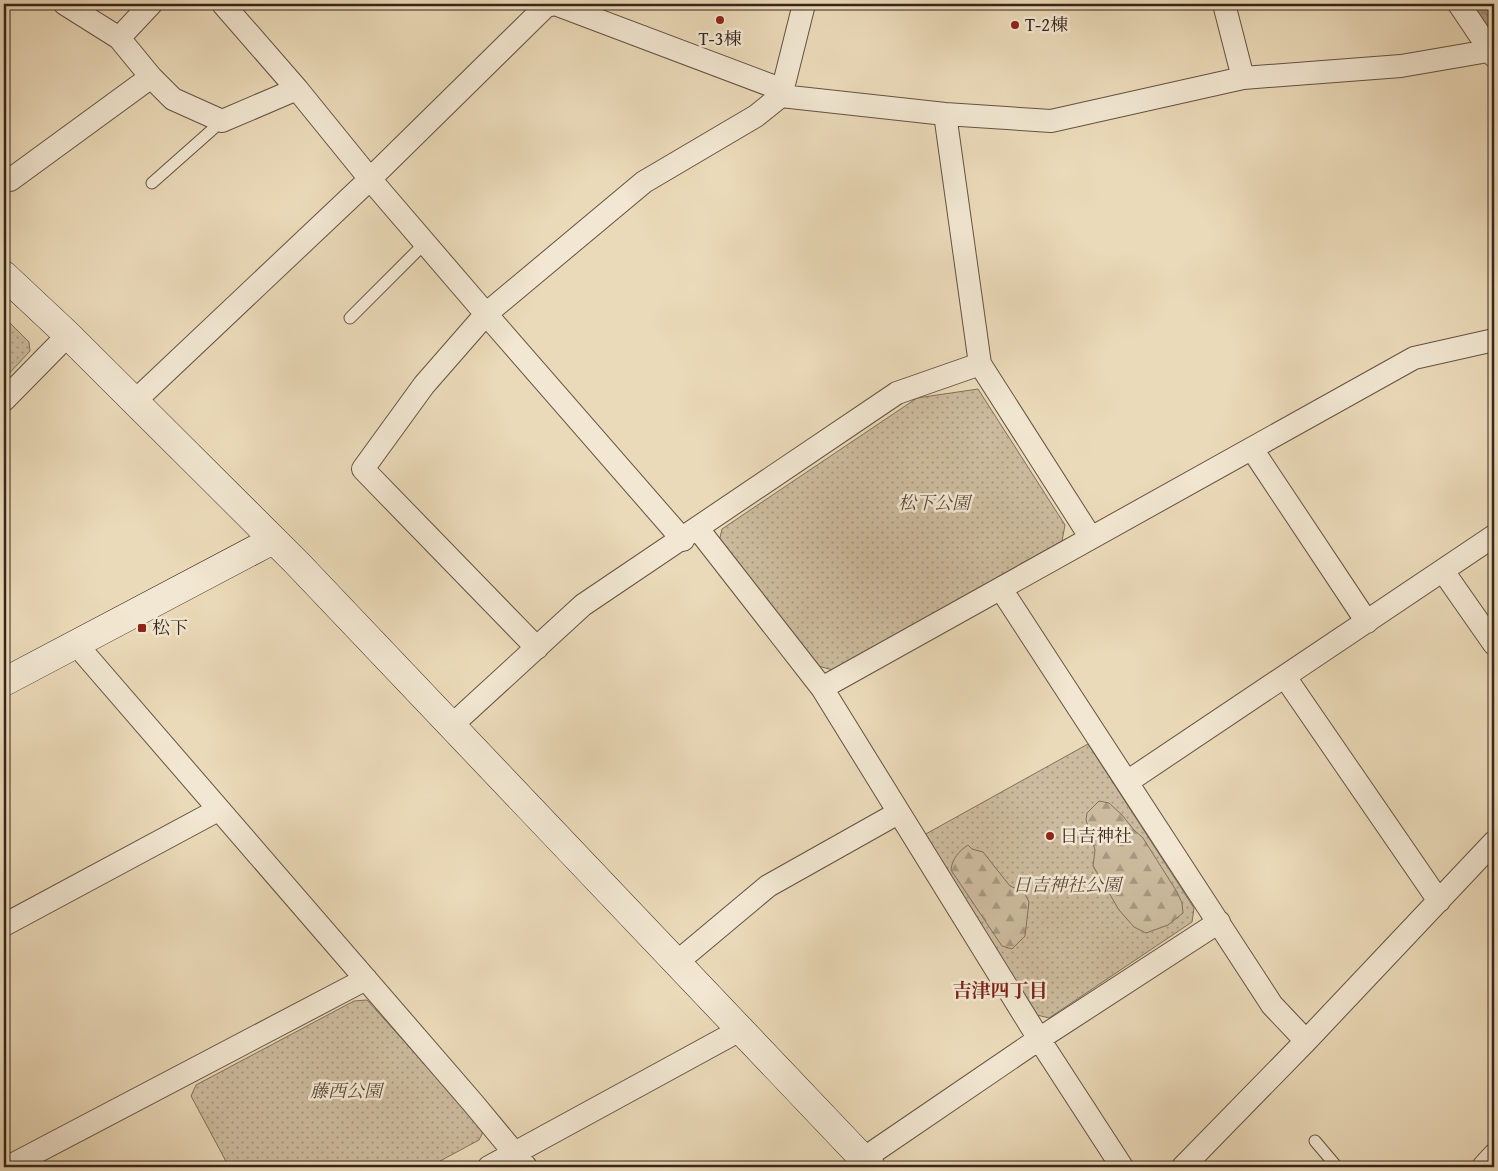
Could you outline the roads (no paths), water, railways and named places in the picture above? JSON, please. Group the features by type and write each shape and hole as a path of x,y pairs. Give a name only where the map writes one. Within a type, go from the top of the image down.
{"street":[{"path":"65,4 118,38 151,77 173,99 222,121 297,89"},
{"path":"118,38 151,4"},
{"path":"223,4 486,314 690,534 822,688 1039,1039 1122,1167"},
{"path":"135,401 370,179 546,6 555,4 782,93 945,114 1051,121 1243,78 1401,66 1493,53 1459,4"},
{"path":"537,648 363,469 424,385 486,314 644,182 756,116 782,93 804,4"},
{"path":"1224,4 1243,78"},
{"path":"4,175 10,180 151,77"},
{"path":"945,114 980,364 1091,538"},
{"path":"4,275 135,401 273,540 867,1163 1039,1039 1218,922"},
{"path":"4,400 68,335"},
{"path":"822,688 1414,358 1494,340"},
{"path":"451,726 583,606 897,393 980,364"},
{"path":"1252,449 1367,622"},
{"path":"1127,782 1494,536"},
{"path":"4,682 273,540"},
{"path":"1443,570 1494,644"},
{"path":"1000,589 1272,1004 1306,1042"},
{"path":"76,644 521,1160"},
{"path":"1285,677 1439,901"},
{"path":"4,925 218,810"},
{"path":"676,963 768,886 898,813"},
{"path":"1183,1167 1306,1042 1494,842"},
{"path":"8,1167 366,980"},
{"path":"490,1167 521,1160 740,1030"},
{"path":"1483,1167 1494,1155"}],"lane":[{"path":"152,183 222,121"},
{"path":"350,318 425,243"},
{"path":"1314,1142 1338,1167"}],"water":[{"path":"1466,4 1494,4 1494,46"}],"place":[{"name":"T-3棟","path":"720,20"},
{"name":"T-2棟","path":"1015,25"},
{"name":"松下","path":"142,628"},
{"name":"日吉神社","path":"1050,836"}],"district":[{"name":"吉津四丁目","path":"1000,990"}],"park label":[{"name":"松下公園","path":"934,503"},
{"name":"日吉神社公園","path":"1067,885"},
{"name":"藤西公園","path":"346,1091"}]}
